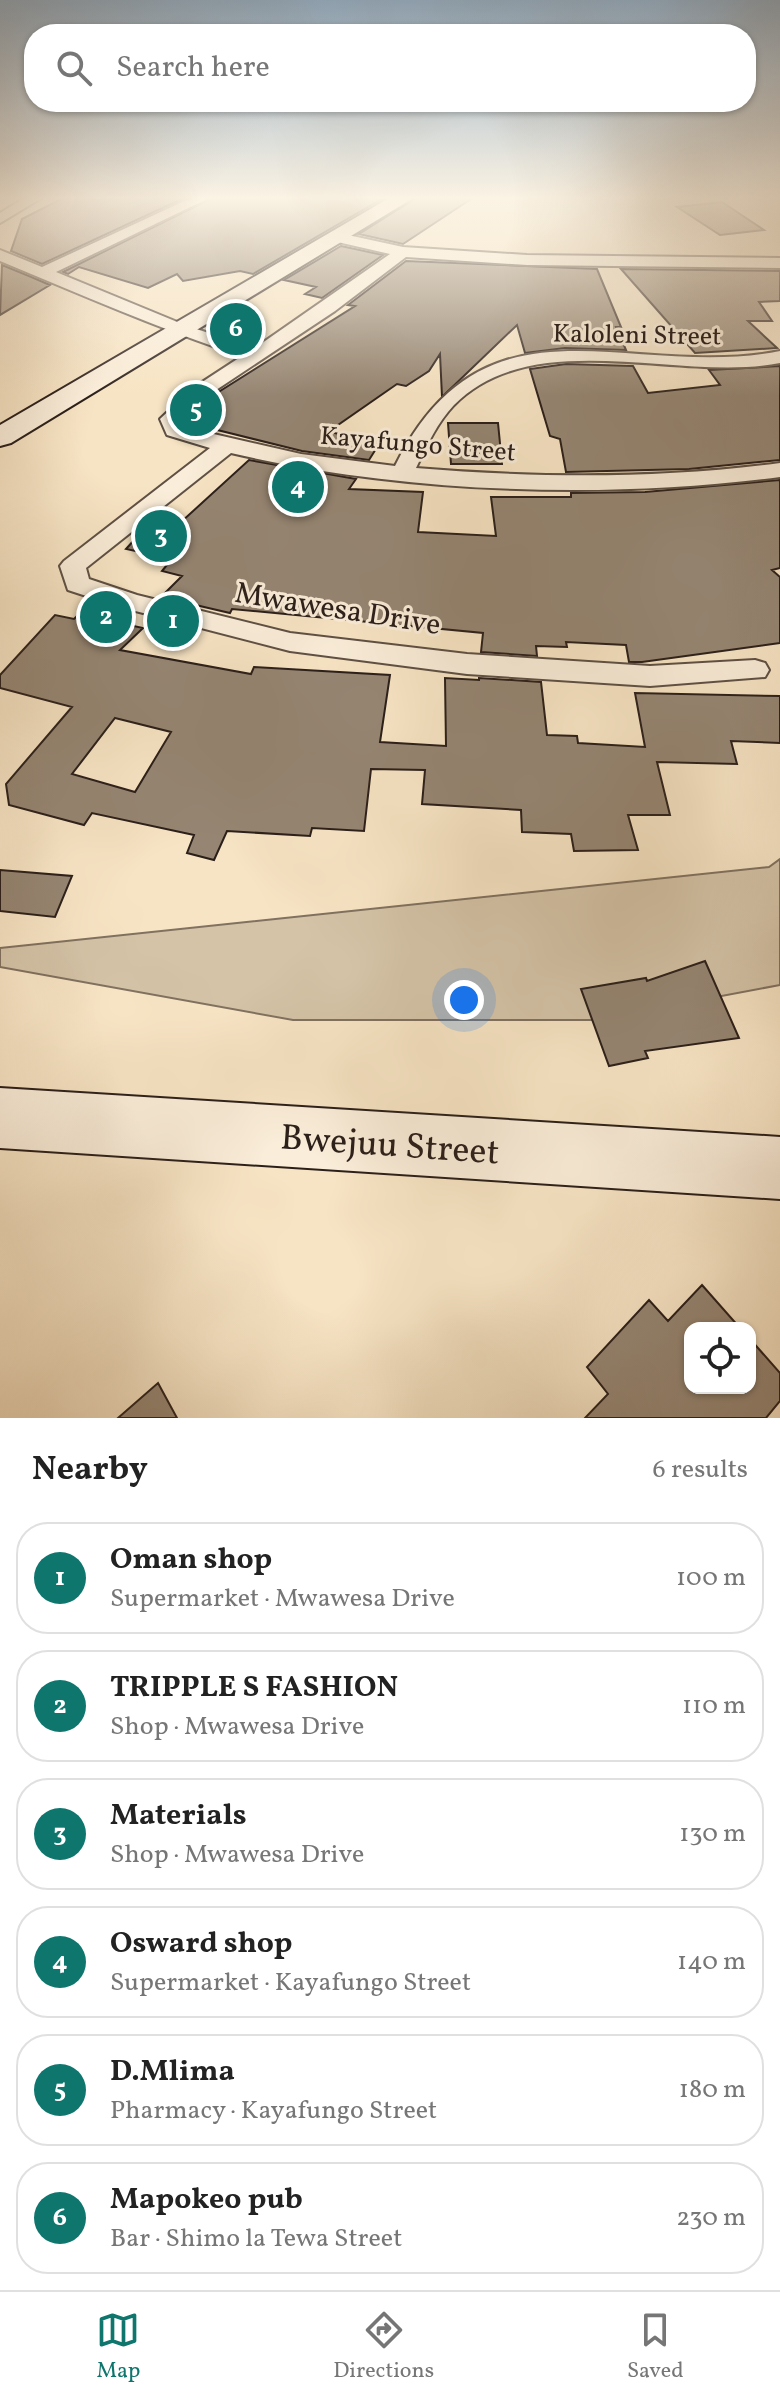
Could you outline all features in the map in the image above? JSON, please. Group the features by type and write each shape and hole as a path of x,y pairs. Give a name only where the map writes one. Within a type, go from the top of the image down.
{"street":[{"path":"19,263 181,330 255,354 329,307 388,263"},
{"path":"41,273 62,263"},
{"path":"0,437 291,263"},
{"name":"Kayafungo Street","path":"255,354 200,392 170,419 174,431 225,447 339,468 401,475 617,483 780,470"},
{"name":"Kaloleni Street","path":"401,475 424,430 447,403 470,383 512,362 556,355 612,355 721,363 780,357"},
{"name":"Mwawesa Drive","path":"225,447 73,566 77,584 129,601 290,642 467,664 650,676 755,670"},
{"name":"Bwejuu Street","path":"0,1118 780,1168"}],"shaded area":[{"path":"780,859 780,985 594,1020 293,1020 0,967 0,948 769,867"}],"building":[{"path":"81,263 272,263 253,274 240,271 183,281 177,274 148,288 79,267 68,274 63,272"},
{"path":"312,263 371,263 322,298 305,294 316,287 284,280"},
{"path":"403,263 597,269 621,327 616,327 626,350 565,348 525,353 517,325 442,397 440,354 429,371 406,386 397,384 328,432 381,441 369,460 302,451 185,422 209,398 355,306 348,305"},
{"path":"2,265 29,276 50,285 0,315"},
{"path":"621,269 780,271 780,301 759,302 772,321 748,321 777,348 695,353"},
{"path":"566,364 633,366 648,393 720,385 709,370 780,366 780,460 689,469 566,472 560,439 550,436 530,369"},
{"path":"448,423 498,423 502,464 451,464"},
{"path":"249,460 356,479 349,489 423,492 418,532 496,536 491,497 571,497 571,493 645,492 780,480 780,568 772,570 780,577 780,643 642,662 629,662 626,645 566,642 567,647 536,646 537,656 481,652 483,633 232,609 230,613 161,597 182,576 162,571 172,559 126,549 154,518 180,523"},
{"path":"79,614 143,628 120,650 251,674 254,667 390,675 380,742 446,746 445,678 479,678 541,682 547,735 577,736 578,743 645,747 635,693 780,696 780,743 731,741 737,764 657,762 670,815 628,815 638,850 574,851 571,834 522,832 521,810 422,804 425,770 371,769 364,831 312,828 310,836 227,831 214,860 187,853 194,835 92,813 84,825 9,805 6,784 72,707 0,688 0,675 55,615 74,619","holes":["115,718 171,732 135,792 72,774"]},
{"path":"0,870 72,876 55,917 0,911"},
{"path":"705,961 739,1038 645,1051 648,1058 609,1066 581,989 646,978 647,981"},
{"path":"702,1285 735,1322 684,1322 684,1394 756,1394 756,1346 780,1373 780,1401 766,1418 585,1418 608,1394 587,1367 649,1300 668,1321"},
{"path":"158,1383 177,1418 118,1418"}],"place":[{"name":"Mapokeo pub","path":"236,329"},
{"name":"D.Mlima","path":"196,410"},
{"name":"Osward shop","path":"298,487"},
{"name":"Materials","path":"161,536"},
{"name":"TRIPPLE S FASHION","path":"106,617"},
{"name":"Oman shop","path":"173,621"}]}
